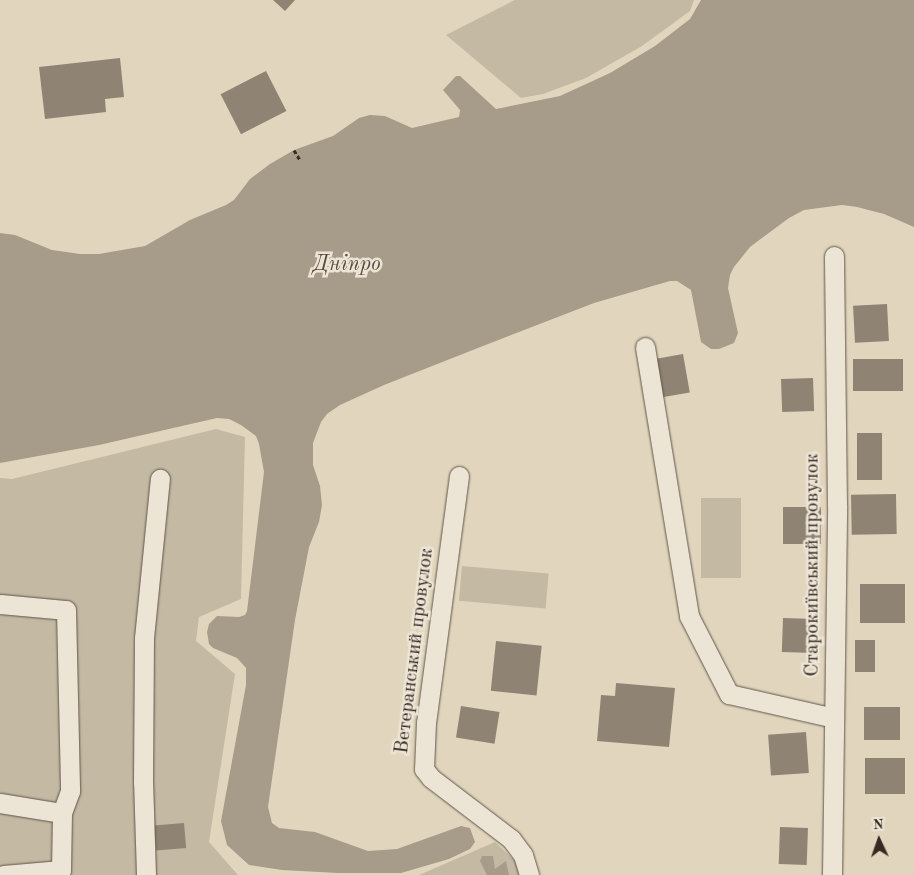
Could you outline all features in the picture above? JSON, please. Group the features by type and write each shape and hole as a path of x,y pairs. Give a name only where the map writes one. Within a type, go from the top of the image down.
{"street":[{"name":"Старокиївський провулок","path":"832,875 837,505 834,256"},
{"path":"645,347 689,616 724,686 729,694 834,718"},
{"name":"Ветеранський провулок","path":"459,476 426,722 424,769 431,778 511,839 523,855 529,875"},
{"path":"146,875 143,782 144,638 160,479"},
{"path":"0,604 66,610 70,791 62,813 60,870 4,875"},
{"path":"0,802 62,813"}],"path":[{"path":"294,150 300,160"}],"shaded area":[{"path":"515,0 694,0 690,11 642,46 586,78 543,94 521,98 446,35"},
{"path":"216,429 245,437 241,599 199,617 196,641 235,674 209,842 238,875 0,875 0,478 12,479"},
{"path":"701,498 741,498 741,578 701,578"},
{"path":"462,566 549,574 546,608 459,601"},
{"path":"495,842 522,868 522,875 419,875"}],"water":[{"name":"Дніпро","path":"701,0 914,0 914,227 884,214 842,205 804,210 789,218 750,247 734,267 730,275 728,288 738,333 734,343 719,349 711,349 701,342 691,290 677,281 670,281 594,303 483,346 384,385 340,405 327,414 321,422 313,443 313,465 320,486 322,505 319,522 309,547 295,620 268,807 272,823 279,828 315,832 368,851 397,849 461,826 470,828 475,842 470,849 449,859 401,873 338,873 282,870 249,865 227,845 221,821 246,685 246,668 237,658 213,648 209,644 207,632 209,624 217,616 239,617 245,615 247,611 264,472 256,436 229,419 217,418 99,445 0,463 0,233 15,235 52,250 80,254 99,254 145,246 190,220 226,205 234,200 250,179 270,164 294,150 333,136 359,118 370,115 385,116 412,128 459,117 460,110 443,90 456,76 460,76 496,109 560,96 610,73 655,46 690,19"},
{"path":"482,856 493,856 495,869 506,861 509,875 487,875 480,861"}],"building":[{"path":"273,0 295,0 285,11"},
{"path":"120,58 124,97 105,99 106,112 45,119 39,67"},
{"path":"266,71 286,111 241,134 221,94"},
{"path":"887,304 889,341 855,343 853,306"},
{"path":"683,354 690,392 656,398 650,360"},
{"path":"853,359 903,359 903,391 853,391"},
{"path":"813,378 814,411 782,412 781,379"},
{"path":"857,433 882,433 882,480 857,480"},
{"path":"896,494 897,534 852,535 851,495"},
{"path":"783,507 821,507 821,544 783,544"},
{"path":"860,584 905,584 905,623 860,623"},
{"path":"783,618 815,619 814,653 782,652"},
{"path":"855,640 875,640 875,672 855,672"},
{"path":"496,641 542,646 537,696 491,691"},
{"path":"616,683 675,688 669,747 597,741 601,695 615,696"},
{"path":"461,706 500,712 495,744 456,738"},
{"path":"864,707 900,707 900,740 864,740"},
{"path":"806,732 809,773 771,776 768,735"},
{"path":"865,758 905,758 905,794 865,794"},
{"path":"184,823 186,848 156,851 154,826"},
{"path":"780,827 808,828 807,865 779,864"}]}
